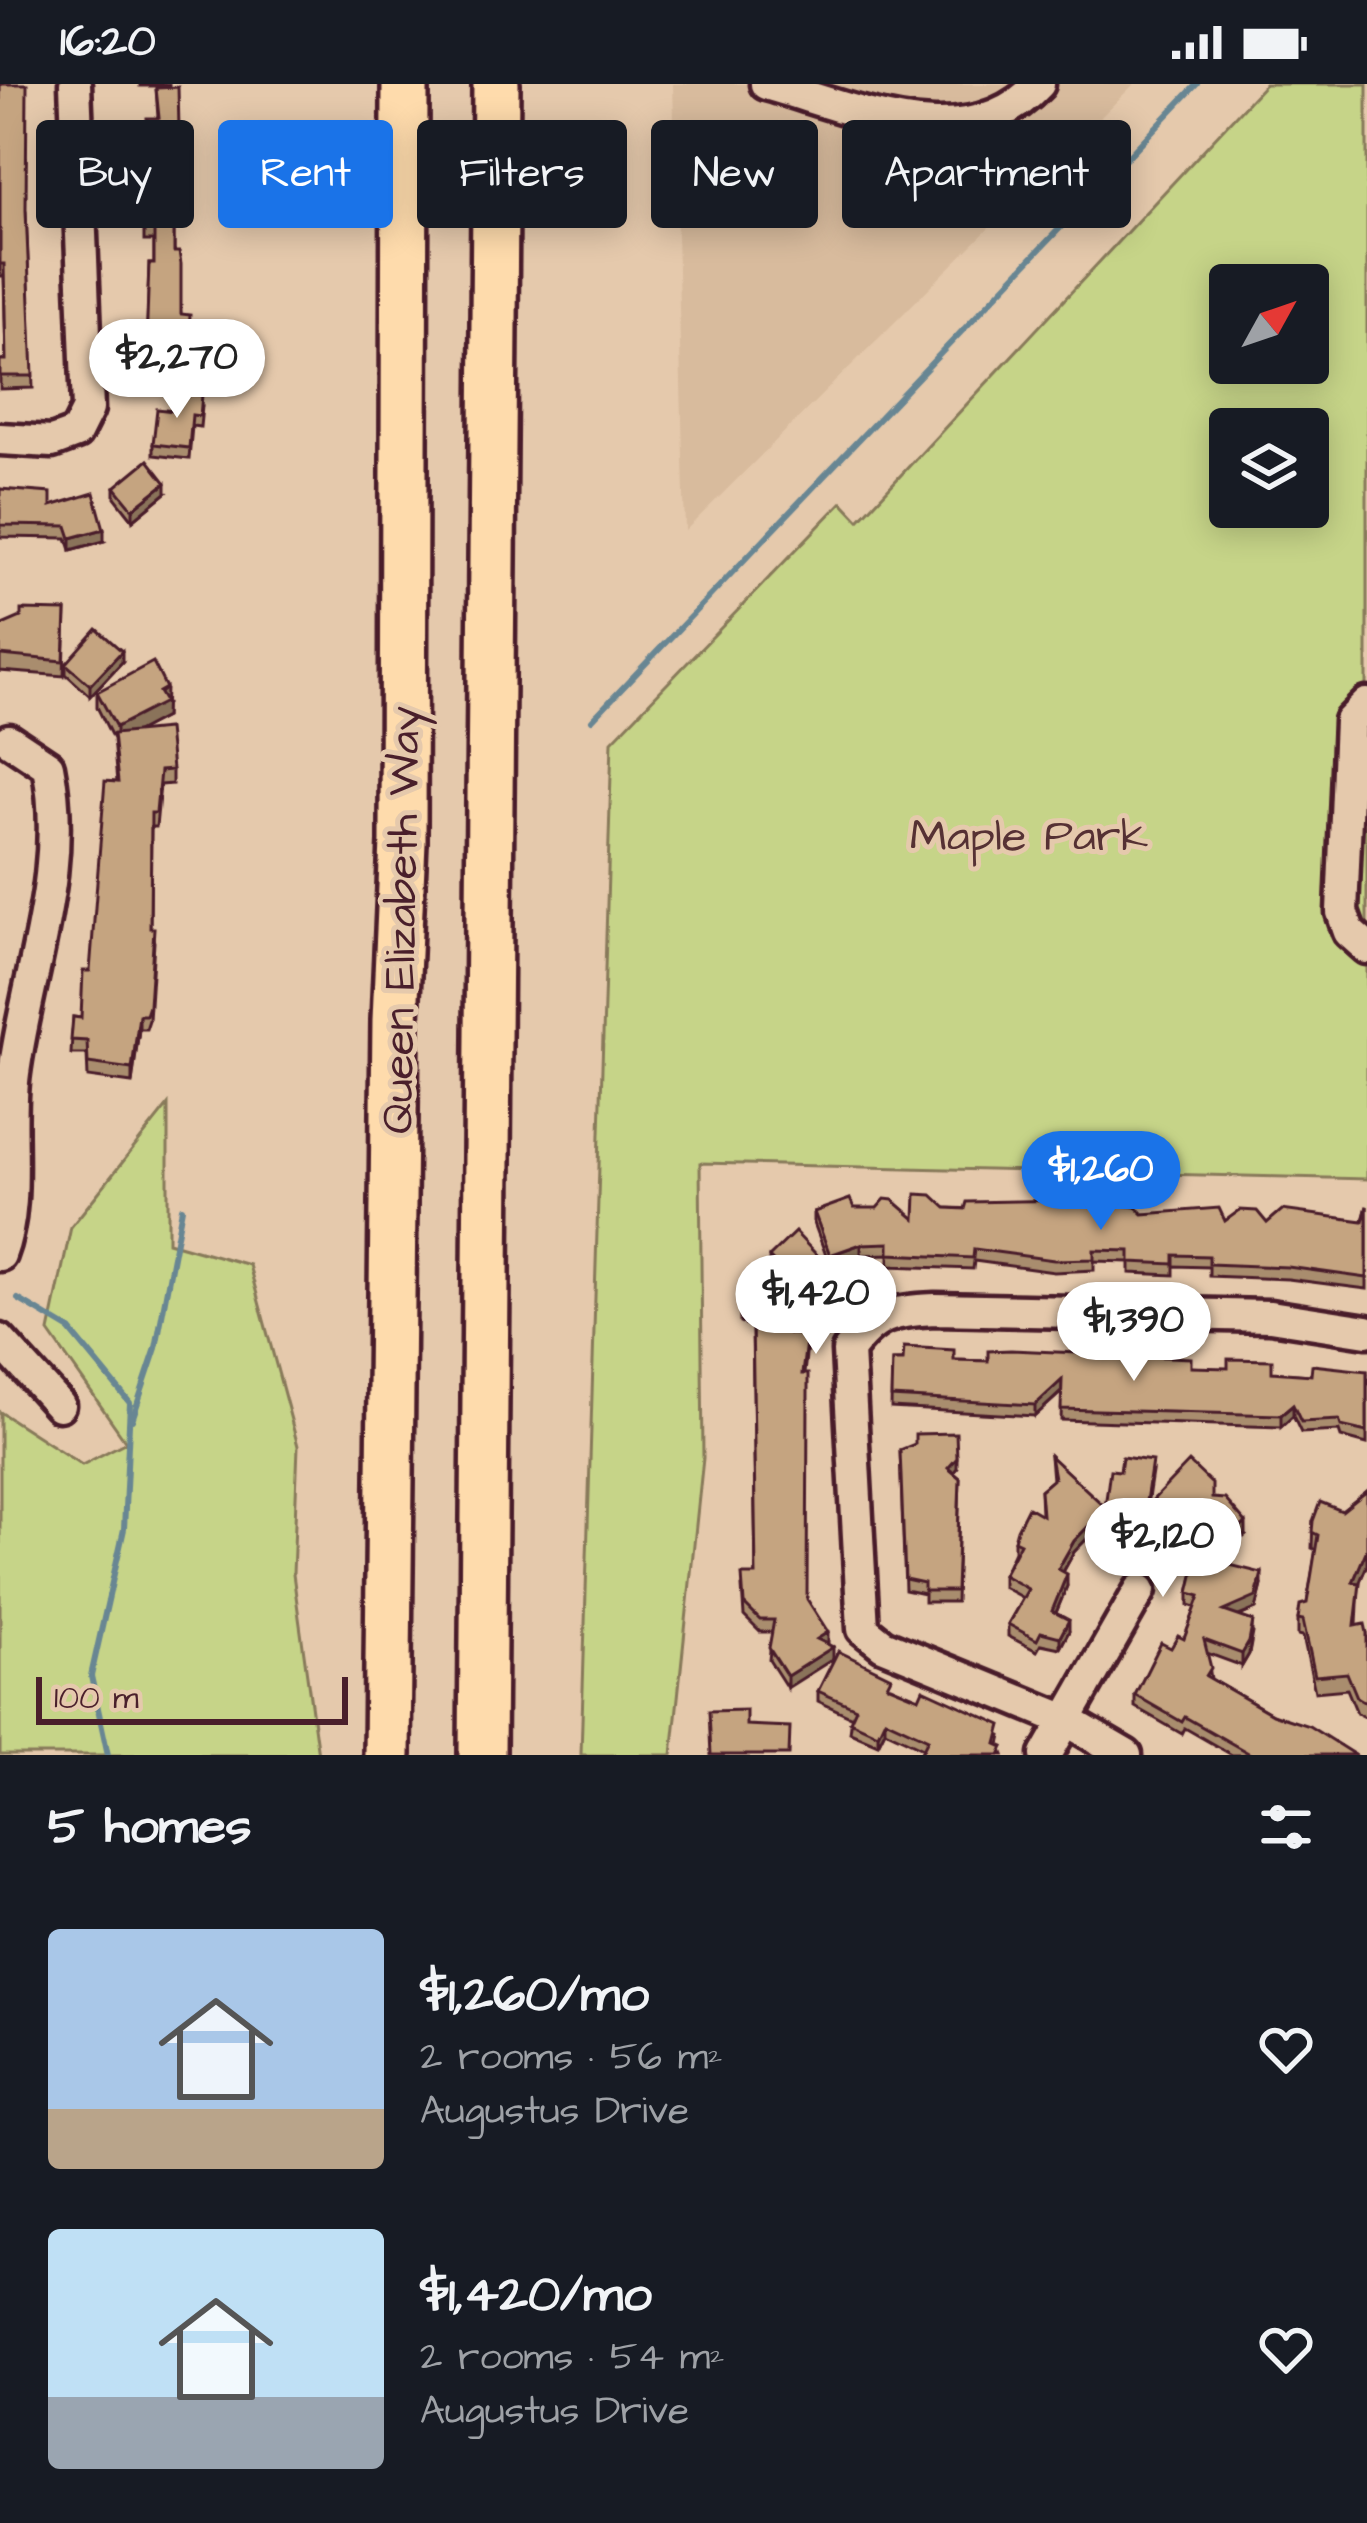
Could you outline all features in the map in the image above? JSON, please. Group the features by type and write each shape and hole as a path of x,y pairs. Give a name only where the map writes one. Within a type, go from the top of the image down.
{"highway":[{"name":"Queen Elizabeth Way","path":"387,1755 395,1020 404,842 405,84"},
{"name":"Queen Elizabeth Way","path":"482,1755 496,84"},
{"path":"356,1755 363,1675 387,1584"}],"street":[{"path":"0,439 52,442 76,433 88,409 75,84"},
{"path":"766,84 937,126 994,117 1039,84"},
{"path":"1367,704 1350,721 1342,912 1349,932 1367,948"},
{"path":"0,1255 14,1073 42,946 58,815 48,766 9,740"},
{"path":"1126,1755 1066,1720 883,1646 863,1628 856,1591 848,1351 868,1324 889,1312 1270,1316 1367,1331"},
{"path":"0,1340 59,1405"},
{"path":"1046,1755 1139,1590"}],"shaded area":[{"path":"673,84 1134,84 1098,120 842,120 842,228 989,228 685,531 677,228 818,228 818,120 674,120"}],"green space":[{"name":"Maple Park","path":"1265,84 1367,84 1367,1179 700,1163 703,1458 672,1755 581,1755 612,741 842,502 859,520"},
{"path":"168,1105 168,1242 249,1265 298,1446 293,1574 318,1755 0,1755 0,1412 82,1465 126,1442 49,1332 71,1227"}],"building":[{"path":"0,84 27,84 33,376 0,376 0,360 6,360 4,264 0,264"},
{"path":"178,87 179,120 147,120 159,118 156,88"},
{"path":"154,228 174,228 174,252 179,252 181,264 181,314 190,315 188,350 174,349 172,375 145,374 149,264 154,264"},
{"path":"176,393 202,395 200,416 192,415 189,448 153,444 157,409 174,411"},
{"path":"148,460 166,483 133,509 115,487"},
{"path":"0,489 51,493 51,506 94,493 104,529 71,538 67,526 0,525"},
{"path":"21,610 66,611 64,661 0,655 0,626 21,617"},
{"path":"97,629 122,651 90,685 66,664"},
{"path":"153,662 166,688 159,692 165,702 116,727 97,692"},
{"path":"168,729 172,770 160,771 156,813 151,813 150,928 154,928 149,1006 146,1015 139,1015 132,1069 88,1063 87,1041 71,1040 73,1017 81,1018 83,971 90,971 105,781 118,782 113,734"},
{"path":"916,1194 932,1195 946,1208 965,1209 967,1202 1078,1200 1136,1207 1143,1214 1219,1208 1225,1221 1240,1210 1257,1211 1267,1223 1282,1210 1363,1221 1367,1206 1367,1278 1288,1267 1209,1264 1209,1256 1174,1255 1174,1264 1130,1262 1130,1251 1094,1250 1094,1259 1054,1260 974,1249 973,1258 889,1254 889,1243 861,1244 830,1255 814,1212 850,1199 854,1208 877,1208 885,1199 893,1200 915,1219"},
{"path":"795,1232 830,1269 804,1294 769,1257"},
{"path":"753,1279 804,1300 789,1334 807,1334 802,1374 808,1374 807,1599 828,1632 817,1639 833,1647 787,1676 769,1648 774,1620 760,1620 744,1604 742,1575 756,1575 752,1315 740,1310"},
{"path":"904,1347 954,1350 954,1360 988,1361 988,1351 1011,1350 1191,1358 1191,1367 1228,1368 1228,1359 1272,1360 1272,1372 1311,1375 1312,1365 1367,1371 1367,1432 1341,1426 1339,1420 1301,1422 1293,1405 1281,1415 1061,1409 1062,1380 1035,1405 891,1397 892,1361 903,1361"},
{"path":"956,1433 957,1458 948,1468 960,1478 956,1591 924,1591 924,1583 905,1579 900,1450 915,1444 915,1434"},
{"path":"1050,1456 1105,1507 1110,1470 1120,1471 1122,1457 1152,1461 1145,1508 1189,1462 1212,1484 1212,1498 1225,1499 1246,1523 1202,1558 1262,1573 1256,1597 1224,1611 1253,1621 1249,1642 1242,1654 1204,1640 1211,1668 1206,1676 1272,1714 1309,1726 1355,1755 1252,1755 1135,1695 1161,1643 1171,1648 1178,1636 1184,1639 1200,1596 1189,1593 1197,1558 1159,1516 1105,1509 1074,1541 1058,1569 1067,1574 1052,1611 1069,1620 1060,1637 1041,1632 1037,1640 1008,1624 1028,1589 1003,1575 1020,1543 1014,1540 1028,1507 1042,1515 1040,1490 1054,1478"},
{"path":"1367,1491 1367,1549 1353,1582 1360,1583 1355,1626 1365,1624 1367,1633 1367,1703 1357,1697 1347,1673 1315,1676 1303,1620 1298,1619 1300,1605 1307,1603 1318,1535 1312,1532 1313,1521 1320,1502 1342,1511"},
{"path":"838,1651 891,1677 887,1685 919,1698 923,1689 1002,1725 997,1744 1004,1747 1000,1755 920,1755 928,1739 885,1719 878,1734 850,1721 856,1708 818,1691"},
{"path":"746,1710 746,1725 790,1727 789,1755 711,1755 709,1711"}],"waterway":[{"path":"592,720 1197,84"},
{"path":"132,1420 156,1348 182,1208"},
{"path":"18,1299 70,1330 130,1403 124,1529 91,1676 108,1755"}]}
